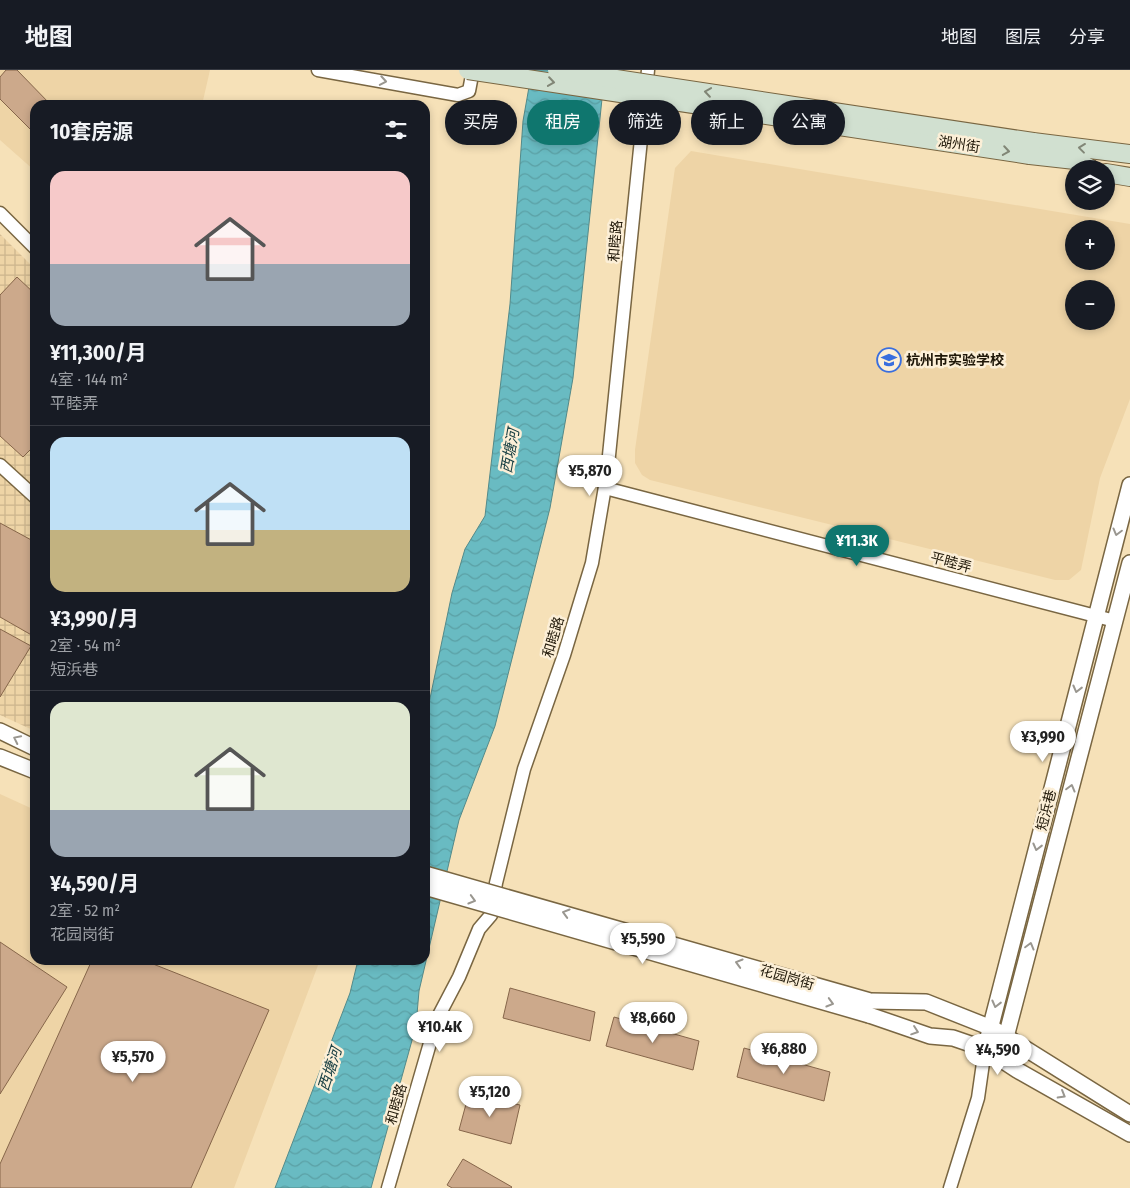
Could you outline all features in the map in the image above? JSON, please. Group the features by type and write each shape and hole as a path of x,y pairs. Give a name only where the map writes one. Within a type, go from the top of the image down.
{"main road":[{"name":"湖州街","path":"468,70 1032,148 1130,154"},
{"name":"湖州街","path":"557,70 1032,148 1076,160"},
{"path":"1115,174 1130,176"}],"street":[{"path":"318,70 458,95 469,92 473,70"},
{"name":"和睦路","path":"388,1188 436,1019 459,977 480,929 491,915 496,883 524,769 564,655 592,563 605,488 622,346 632,218 648,70"},
{"path":"0,214 30,243"},
{"path":"0,466 30,493"},
{"name":"短浜巷","path":"950,1188 978,1098 990,1028 1130,485"},
{"name":"平睦弄","path":"605,488 1115,620"},
{"name":"短浜巷","path":"1006,1037 1130,563"},
{"path":"0,731 30,746"},
{"path":"0,757 30,769"},
{"name":"花园岗街","path":"430,876 869,1008 930,1036 953,1038 985,1049 1017,1070 1130,1134"},
{"name":"花园岗街","path":"430,888 869,1008 926,1002 990,1028 1130,1114"},
{"path":"985,1049 1006,1037"}],"shaded area":[{"path":"0,70 210,70 203,100 30,100 30,167 0,140"},
{"name":"杭州市实验学校","path":"691,151 1106,220 1065,220 1065,270 1115,270 1115,222 1130,224 1130,399 1100,478 1081,570 1069,580 1055,580 650,480 642,475 635,463 635,450 675,168"},
{"path":"0,234 30,264 30,729 0,715"},
{"path":"0,794 30,808 30,965 318,965 234,1188 0,1188"}],"water":[{"name":"西塘河","path":"532,70 605,70 599,128 599,100 527,100 527,145 597,145 573,378 550,508 495,726 459,820 430,944 430,698 452,593 465,549 485,516 510,304 523,121"},
{"name":"西塘河","path":"357,965 425,965 419,991 416,1026 371,1188 275,1188 350,993"}],"building":[{"path":"6,70 17,70 46,100 30,100 30,129 0,99 0,77"},
{"path":"17,277 30,289 30,450 23,457 0,436 0,295"},
{"path":"0,523 30,539 30,634 0,617"},
{"path":"0,629 30,645 30,648 0,697"},
{"path":"0,942 30,962 30,965 34,965 67,987 0,1094"},
{"path":"90,965 156,965 269,1010 191,1188 0,1188 0,1164"},
{"path":"510,988 595,1012 590,1041 503,1018"},
{"path":"614,1017 699,1041 693,1070 606,1046"},
{"path":"744,1048 830,1072 824,1101 737,1077"},
{"path":"469,1093 520,1105 511,1144 459,1130"},
{"path":"463,1159 512,1187 452,1188 447,1185"}],"place":[{"name":"杭州市实验学校","path":"889,360"}]}
